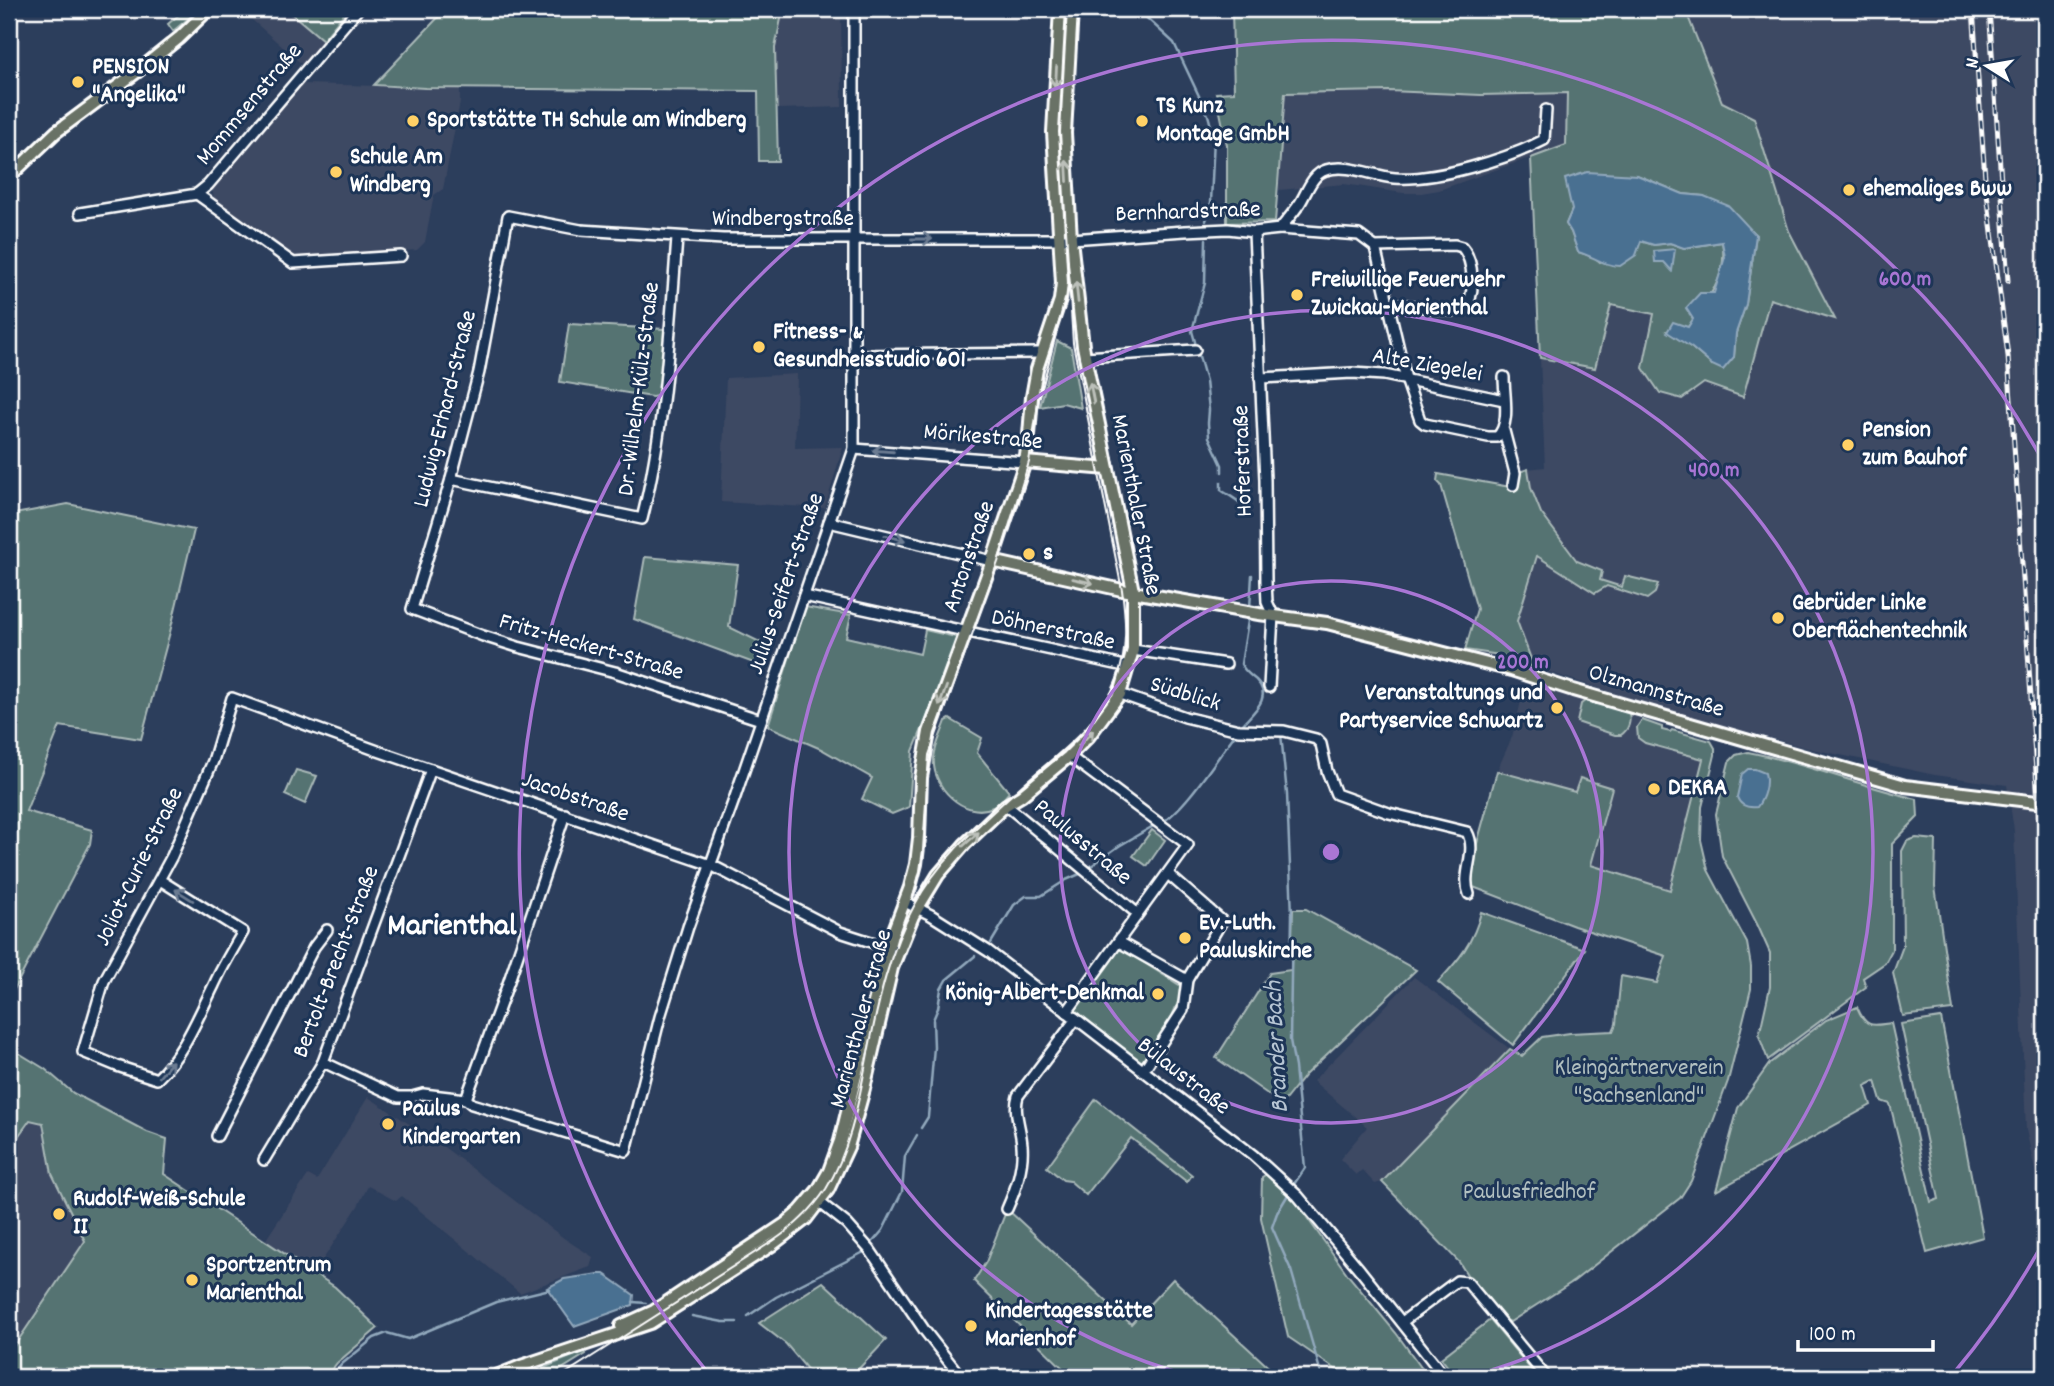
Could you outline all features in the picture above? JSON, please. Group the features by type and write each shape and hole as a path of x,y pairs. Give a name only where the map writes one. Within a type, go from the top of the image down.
{"main road":[{"path":"9,177 56,132 138,71 179,38 209,9"},
{"name":"Marienthaler Straße","path":"893,949 938,875 965,844 1006,805 1021,796 1089,736 1120,694 1133,650 1133,591 1085,356 1066,239 1053,132 1060,9"},
{"name":"Marienthaler Straße","path":"1066,239 1065,133 1072,9"},
{"name":"Antonstraße","path":"910,887 919,838 920,778 927,743 1025,461 1032,397 1041,353 1060,300 1066,239"},
{"name":"Mörikestraße","path":"1025,461 1108,469"},
{"name":"Olzmannstraße","path":"992,561 1133,591 1259,614 1327,623 1506,668 1552,684 1745,738 1891,783 2045,803"},
{"path":"916,863 923,873 938,875"},
{"name":"Marienthaler Straße","path":"494,1377 650,1323 781,1239 806,1219 816,1200 838,1172 851,1137 893,949 910,887"}],"street":[{"name":"Mommsenstraße","path":"80,214 197,194 208,186 358,9"},
{"name":"Julius-Seifert-Straße","path":"466,1099 472,1104 626,1151 660,1017 688,927 854,449 854,9"},
{"name":"Bernhardstraße","path":"1066,239 1185,231 1228,229 1254,232 1280,229 1299,205 1312,181 1326,170 1346,168 1369,174 1415,179 1523,152 1544,140 1546,110"},
{"name":"Mommsenstraße","path":"197,194 293,263 401,256"},
{"name":"Windbergstraße","path":"508,216 581,230 677,238 1066,239"},
{"name":"Ludwig-Erhard-Straße","path":"412,609 451,480 479,372 508,216"},
{"path":"1280,229 1359,235 1375,247 1455,245 1462,247 1468,254 1471,272 1470,302 1465,309 1455,311 1388,303"},
{"name":"Hoferstraße","path":"1254,232 1267,592 1273,614 1269,687"},
{"name":"Dr.-Wilhelm-Külz-Straße","path":"451,480 642,519 664,396 677,238"},
{"path":"1375,247 1406,379 1420,420 1425,424 1488,438 1497,437 1503,431"},
{"path":"1085,356 1195,350"},
{"path":"853,355 1041,353"},
{"name":"Alte Ziegelei","path":"1260,378 1352,373 1384,375 1504,400"},
{"name":"Alte Ziegelei","path":"1504,377 1503,431 1515,473 1513,485"},
{"name":"Mörikestraße","path":"854,449 1025,461"},
{"path":"829,522 992,561"},
{"name":"Döhnerstraße","path":"804,596 1129,667"},
{"name":"Fritz-Heckert-Straße","path":"412,609 482,636 615,672 761,720"},
{"path":"1133,650 1226,664"},
{"name":"Südblick","path":"1120,694 1185,717 1237,729 1283,730 1316,739 1321,744 1326,771 1336,794 1389,813 1467,832 1472,841 1466,885 1469,894"},
{"name":"Jacobstraße","path":"232,698 711,865 841,932 893,949"},
{"name":"Joliot-Curie-Straße","path":"160,880 243,932 195,1027 167,1069 157,1079 83,1052 104,981 172,856 213,761 232,698"},
{"path":"1067,1012 1188,845 1069,756"},
{"name":"Bertolt-Brecht-Straße","path":"264,1160 323,1062 431,769"},
{"name":"Paulusstraße","path":"1006,805 1132,910"},
{"path":"323,1062 398,1097 423,1094 466,1099 565,814"},
{"path":"1143,1071 1183,1010 1187,980 1223,921 1168,874"},
{"name":"Bülaustraße","path":"905,902 918,907 988,951 1252,1155 1285,1184 1298,1196 1445,1377"},
{"path":"217,1136 314,947 327,930"},
{"path":"1119,942 1187,980"},
{"path":"1007,1209 1016,1189 1022,1155 1015,1105 1018,1096 1076,1019"},
{"path":"816,1200 847,1224 868,1248 957,1372"},
{"path":"1402,1322 1462,1280 1546,1377"}],"shaded area":[{"path":"255,9 294,9 291,13 323,40 303,65 249,17"},
{"path":"783,9 841,9 842,107 777,109 775,48"},
{"path":"1685,9 2045,9 2045,1215 2026,1130 2014,830 2007,785 1935,775 1807,748 1663,709 1534,667 1517,621 1536,556 1595,593 1607,586 1647,599 1625,577 1622,587 1599,580 1601,571 1577,561 1541,513 1531,488 1528,469 1545,467 1540,358 1595,368 1610,305 1654,314 1643,368 1682,399 1704,383 1743,397 1770,299 1834,319 1789,231 1754,118 1722,102"},
{"name":"Schule Am Windberg","path":"301,84 460,88 460,102 443,189 434,195 425,242 417,250 295,258 214,200 212,187"},
{"path":"1389,91 1481,95 1567,93 1566,145 1439,190 1421,193 1344,184 1279,190 1284,93"},
{"path":"1587,172 1637,175 1683,194 1704,196 1729,206 1756,235 1746,304 1736,333 1734,357 1723,370 1667,332 1673,322 1688,327 1693,319 1686,308 1700,293 1714,293 1725,257 1722,242 1684,248 1670,243 1654,245 1641,241 1636,255 1620,266 1578,252 1566,224 1572,210 1565,179"},
{"path":"1675,249 1672,271 1664,262 1655,262 1654,251"},
{"path":"797,374 795,448 843,447 825,508 721,502 726,378"},
{"path":"1531,683 1624,710 1642,720 1640,721 1645,743 1703,758 1670,890 1591,865 1612,789 1576,792 1497,771 1512,737 1525,686"},
{"path":"1748,769 1765,773 1765,791 1757,807 1744,806 1737,797 1742,774"},
{"path":"1414,977 1510,1049 1382,1182 1375,1184 1362,1170 1356,1175 1340,1159 1367,1127 1313,1081"},
{"path":"368,1097 414,1127 428,1143 436,1141 565,1239 593,1257 590,1267 520,1293 402,1196 396,1201 368,1186 314,1273 265,1241 308,1175 317,1180"},
{"name":"Rudolf-Weiß-Schule II","path":"30,1120 43,1123 85,1241 9,1354 9,1149"},
{"path":"604,1274 634,1295 633,1305 574,1326 547,1288 564,1279"}],"green space":[{"path":"186,9 200,9 173,31 168,24"},
{"path":"294,9 348,9 323,40 291,13"},
{"path":"446,9 783,9 775,48 778,161 759,161 758,91 425,88 374,85"},
{"path":"1232,9 1685,9 1722,102 1754,118 1789,231 1835,319 1770,299 1743,397 1704,383 1682,399 1660,393 1643,368 1654,314 1611,305 1595,368 1540,358 1531,158 1566,145 1567,93 1285,93 1275,222 1227,223 1227,145 1216,93 1234,92","holes":["1637,175 1683,194 1704,196 1756,235 1746,304 1736,333 1734,357 1712,365 1667,331 1688,327 1709,298 1722,267 1722,242 1684,248 1670,243 1654,245 1640,241 1600,262 1578,252 1566,224 1572,210"]},
{"path":"569,324 665,329 660,393 652,397 560,382"},
{"path":"1057,341 1071,348 1081,408 1063,403 1040,407"},
{"path":"1528,469 1531,488 1541,513 1577,561 1602,571 1600,580 1622,587 1625,576 1658,584 1655,593 1647,599 1607,586 1595,593 1537,556 1517,621 1534,667 1500,655 1465,650 1477,609 1441,485 1437,481 1438,474 1516,488 1519,472"},
{"path":"68,504 194,530 141,739 60,726 26,811 92,830 90,844 9,999 9,515"},
{"path":"645,557 738,565 729,627 766,645 759,665 634,619"},
{"path":"805,607 851,615 846,637 920,654 925,630 960,638 913,751 909,807 892,814 862,799 872,778 821,749 768,726"},
{"path":"1586,700 1629,713 1629,723 1625,731 1621,735 1615,735 1577,722 1581,704"},
{"path":"950,719 982,738 977,753 1009,792 995,806 982,810 961,805 951,798 938,779 934,769 935,753 946,721"},
{"path":"1642,720 1662,727 1662,730 1672,730 1711,741 1715,748 1702,807 1701,840 1708,870 1747,943 1751,989 1728,1081 1691,1181 1680,1198 1574,1281 1510,1322 1489,1304 1459,1262 1382,1182 1510,1049 1522,1056 1542,1037 1613,1031 1621,976 1657,983 1666,956 1574,926 1468,885 1497,771 1575,792 1580,778 1612,788 1591,865 1670,890 1703,759 1645,743 1638,738 1637,727"},
{"path":"1748,752 1917,799 1918,817 1892,844 1892,950 1885,963 1863,978 1866,987 1768,1060 1759,1036 1770,987 1770,953 1722,856 1716,814 1729,762 1736,755"},
{"path":"296,770 317,776 305,804 285,795"},
{"path":"1152,830 1165,840 1147,866 1133,856"},
{"path":"1916,838 1936,840 1935,886 1953,1010 1903,1016 1893,973 1903,946 1902,851 1907,841"},
{"path":"1293,909 1306,909 1416,970 1305,1075 1282,1104 1216,1058 1270,973 1291,970"},
{"path":"1481,912 1585,949 1513,1045 1438,982 1464,950 1474,933"},
{"path":"1119,947 1184,988 1167,1028 1142,1063 1074,1009"},
{"path":"1857,1007 1863,1019 1870,1024 1891,1023 1931,1202 1939,1199 1901,1024 1941,1018 1983,1237 1927,1253 1890,1104 1881,1101 1875,1081 1865,1086 1871,1105 1716,1191 1738,1108 1770,1063 1826,1020"},
{"name":"Sportzentrum Marienthal","path":"9,1047 45,1069 73,1093 147,1132 167,1139 164,1174 335,1287 378,1328 337,1363 326,1377 9,1377 9,1354 85,1241 52,1174 43,1123 30,1120 9,1149"},
{"path":"1096,1099 1192,1175 1187,1182 1131,1138 1086,1195 1047,1167"},
{"path":"1273,1170 1348,1275 1428,1377 1347,1377 1288,1337 1261,1218 1262,1177"},
{"path":"1007,1209 1131,1324 1173,1279 1275,1373 1274,1377 1072,1377 974,1281 986,1262"},
{"path":"823,1282 886,1340 851,1377 818,1377 806,1368 786,1344 759,1323"},
{"path":"1490,1320 1537,1377 1456,1377 1441,1358"},
{"path":"585,1351 586,1354 549,1377 521,1377"}],"waterway":[{"path":"1137,9 1174,43 1208,115 1214,137 1211,202 1206,221"},
{"path":"1206,239 1205,283 1192,331 1206,381 1209,437 1222,465 1222,472"},
{"path":"1221,482 1221,490 1241,504 1249,515"},
{"path":"1250,608 1252,575"},
{"path":"1241,726 1259,705 1263,693 1256,680 1241,664 1249,615"},
{"path":"1161,823 1181,806 1237,732"},
{"name":"Brander Bach","path":"1281,734 1287,794 1292,915 1290,1040 1305,1168 1292,1187"},
{"path":"1087,869 1155,825"},
{"path":"991,943 1014,905 1026,896 1041,896 1082,873"},
{"path":"921,1128 928,1117 934,1047 933,1020 941,989 946,980 975,956"},
{"path":"871,1244 883,1230 902,1192 905,1156 917,1135"},
{"name":"Brander Bach","path":"1289,1193 1272,1227 1291,1270 1322,1377"},
{"path":"748,1316 776,1297 864,1252"},
{"path":"331,1377 342,1364 374,1338 387,1333 408,1339 496,1302 550,1289"},
{"path":"633,1302 646,1303"},
{"path":"692,1316 737,1322"}],"tram line":[{"path":"560,1377 773,1241 815,1204 835,1174 848,1141 885,978 914,906 935,873 961,843 1088,726 1109,696 1117,679 1125,635 1122,590 1073,343 1060,132 1067,9"},
{"path":"913,897 923,850 929,755 998,562 1029,462 1038,404 1065,299"}],"railway":[{"path":"1973,9 1985,178 2008,356 2045,905"},
{"path":"1989,9 2008,281"}],"place":[{"name":"PENSION \"Angelika\"","path":"78,82"},
{"name":"Sportstätte TH Schule am Windberg","path":"413,121"},
{"name":"TS Kunz Montage GmbH","path":"1142,121"},
{"name":"Schule Am Windberg","path":"336,172"},
{"name":"ehemaliges Bww","path":"1849,190"},
{"name":"Freiwillige Feuerwehr Zwickau-Marienthal","path":"1297,295"},
{"name":"Fitness- & Gesundheisstudio 601","path":"759,347"},
{"name":"Pension zum Bauhof","path":"1848,445"},
{"name":"s","path":"1029,554"},
{"name":"Gebrüder Linke Oberflächentechnik","path":"1778,618"},
{"name":"Veranstaltungs und Partyservice Schwartz","path":"1557,708"},
{"name":"DEKRA","path":"1654,789"},
{"name":"Ev.-Luth. Pauluskirche","path":"1185,938"},
{"name":"König-Albert-Denkmal","path":"1158,994"},
{"name":"Paulus Kindergarten","path":"388,1124"},
{"name":"Rudolf-Weiß-Schule II","path":"59,1214"},
{"name":"Sportzentrum Marienthal","path":"192,1280"},
{"name":"Kindertagesstätte Marienhof","path":"971,1326"}],"district":[{"name":"Marienthal","path":"452,928"}],"park label":[{"name":"Kleingärtnerverein \"Sachsenland\"","path":"1639,1083"},
{"name":"Paulusfriedhof","path":"1529,1193"}]}
